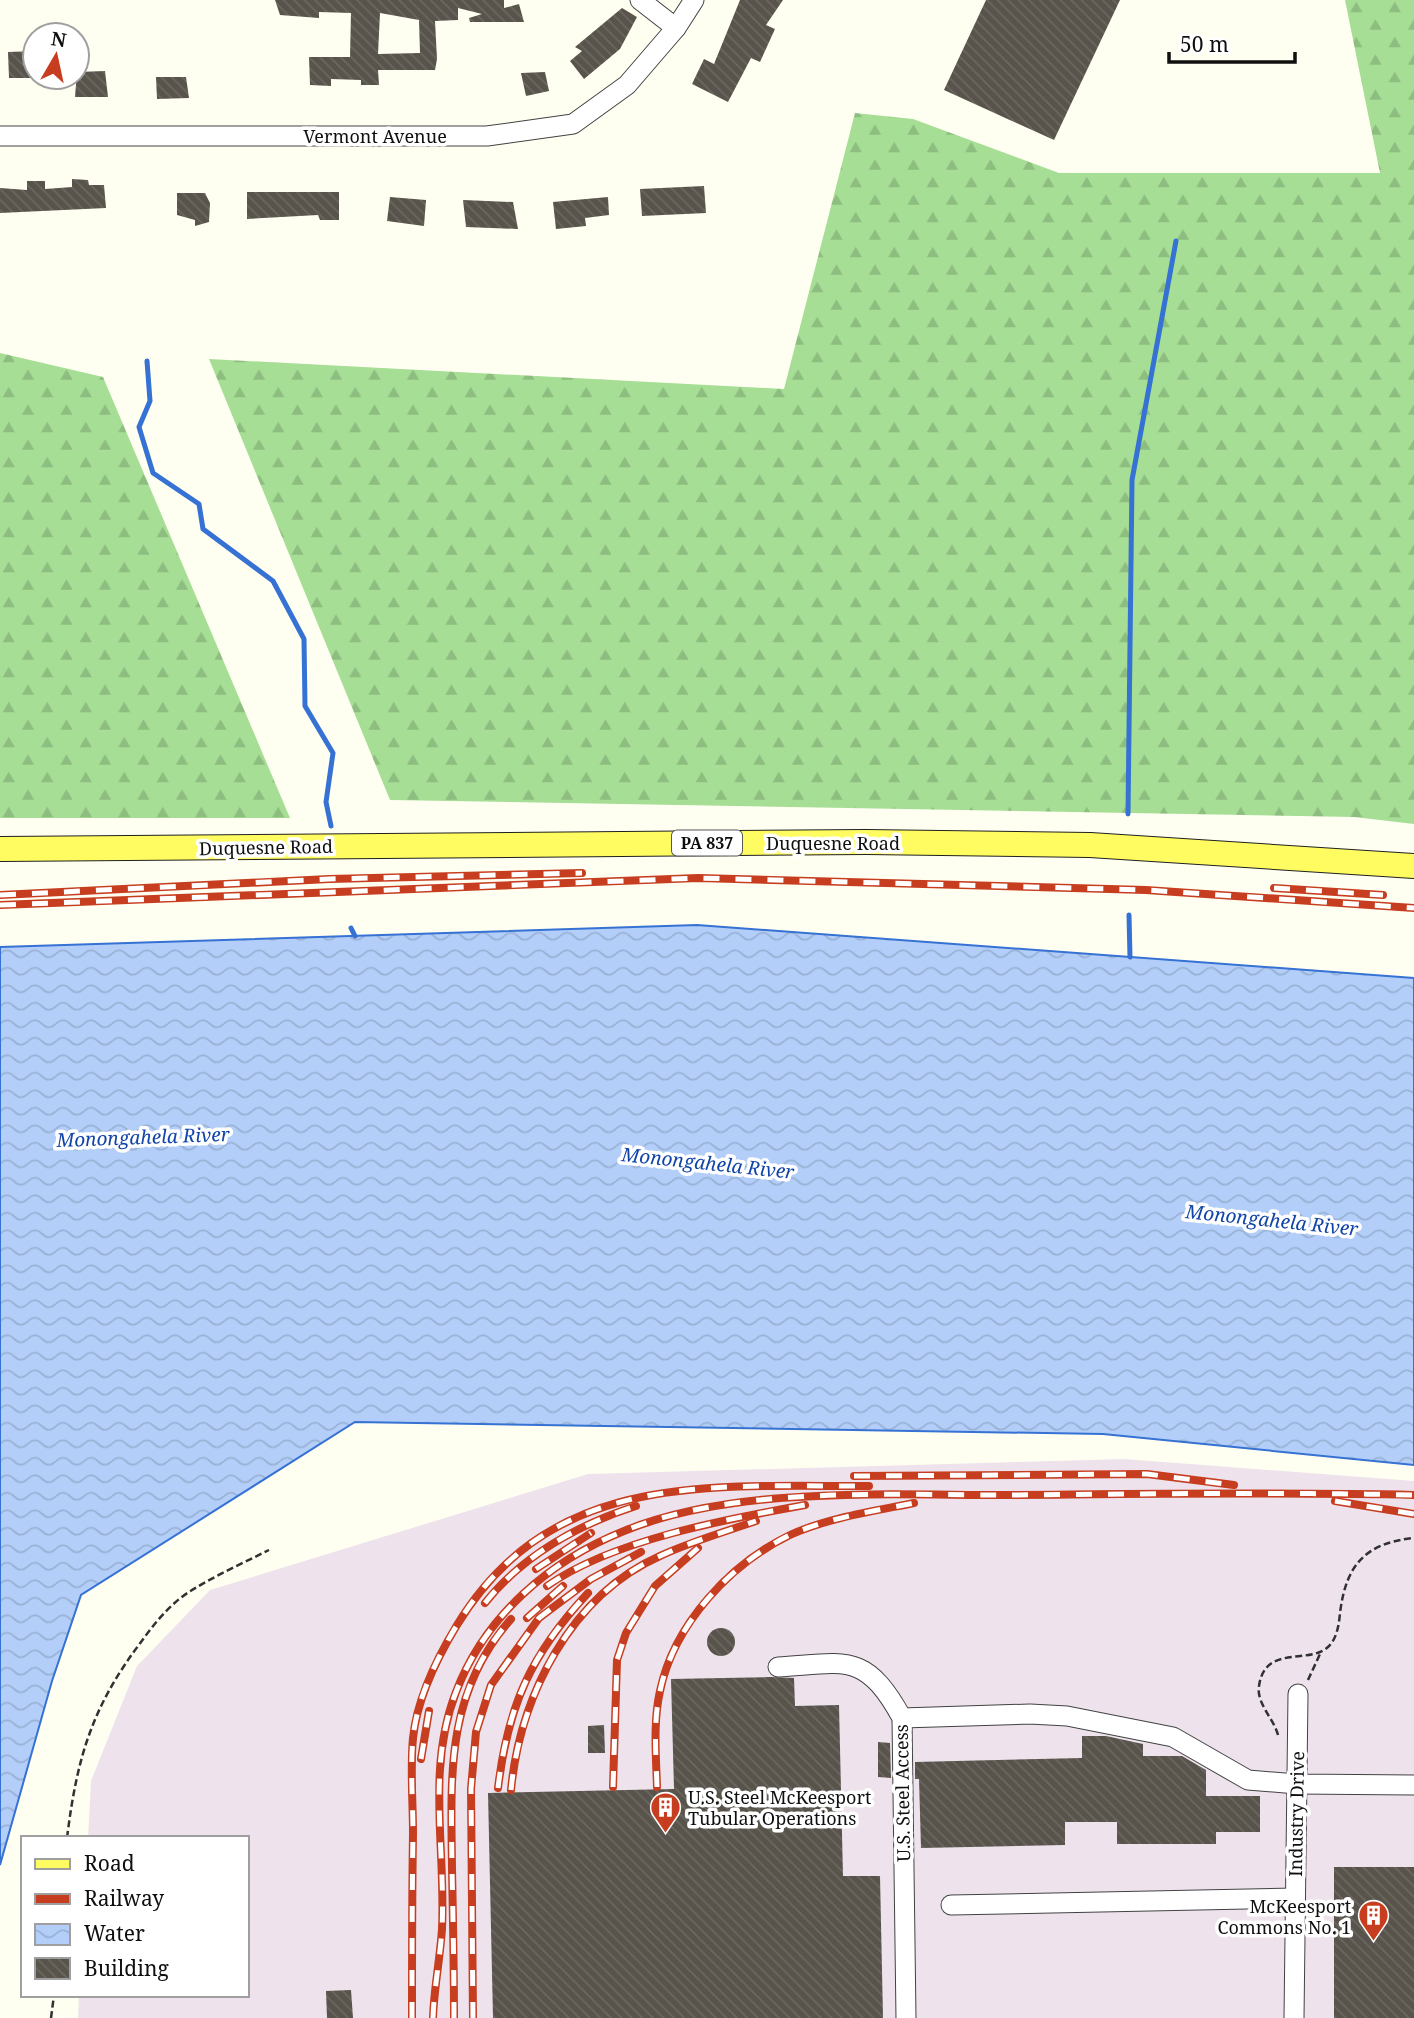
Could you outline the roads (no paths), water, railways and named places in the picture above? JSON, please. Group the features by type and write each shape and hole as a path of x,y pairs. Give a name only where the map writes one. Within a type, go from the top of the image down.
{"main road":[{"name":"Duquesne Road","path":"0,849 472,844 1020,844 1090,845 1414,866"}],"street":[{"path":"640,0 676,28"},
{"name":"Vermont Avenue","path":"0,136 487,136 573,124 627,85 676,28 694,0"},
{"name":"U.S. Steel Access","path":"778,1667 847,1663 865,1668 886,1689 902,1718 906,2018"},
{"name":"Industry Drive","path":"1294,2018 1298,1693"},
{"path":"902,1718 1030,1714 1067,1716 1162,1733 1248,1780 1297,1784 1414,1784"},
{"path":"951,1905 1295,1898"}],"water":[{"name":"Monongahela River","path":"697,925 1414,978 1414,1465 1103,1434 355,1422 81,1595 52,1681 0,1865 0,947"}],"waterway":[{"path":"1128,814 1132,480 1176,241"},
{"path":"147,361 150,401 139,427 153,473 199,504 203,529 273,581 304,639 305,706 333,753 326,802 331,826"},
{"path":"1129,915 1130,957"},
{"path":"351,928 355,936"}],"railway":[{"path":"0,895 329,879 582,873"},
{"path":"0,905 698,878 1146,890 1414,908"},
{"path":"1274,888 1383,895"},
{"path":"854,1476 1147,1474 1234,1485"},
{"path":"412,2018 412,1762 415,1723 423,1693 442,1651 457,1625 496,1574 539,1538 588,1513 640,1497 695,1489 752,1486 869,1486"},
{"path":"433,2018 443,1899 439,1780 447,1721 456,1692 468,1664 502,1616 546,1575 596,1543 667,1517 713,1506 810,1496 1414,1495"},
{"path":"1335,1501 1414,1514"},
{"path":"657,1787 656,1727 660,1691 667,1666 691,1620 726,1579 768,1547 804,1529 914,1503"},
{"path":"547,1586 574,1570 637,1544 706,1525 805,1505"},
{"path":"485,1603 534,1556 573,1532 636,1506"},
{"path":"511,1790 525,1719 538,1685 555,1653 576,1623 600,1596 628,1574 660,1556 756,1521"},
{"path":"536,1569 591,1533"},
{"path":"613,1787 617,1660 626,1633 655,1586 698,1548"},
{"path":"473,2018 471,1789 476,1732 491,1685 539,1618 591,1579 641,1552"},
{"path":"527,1618 563,1586"},
{"path":"498,1788 508,1731 525,1682 551,1638 588,1593"},
{"path":"454,2018 452,1801 456,1737 463,1706 474,1677 489,1647 511,1619"},
{"path":"421,1759 429,1711"}],"place":[{"name":"U.S. Steel McKeesport Tubular Operations","path":"665,1834"},
{"name":"McKeesport Commons No. 1","path":"1374,1943"}]}
